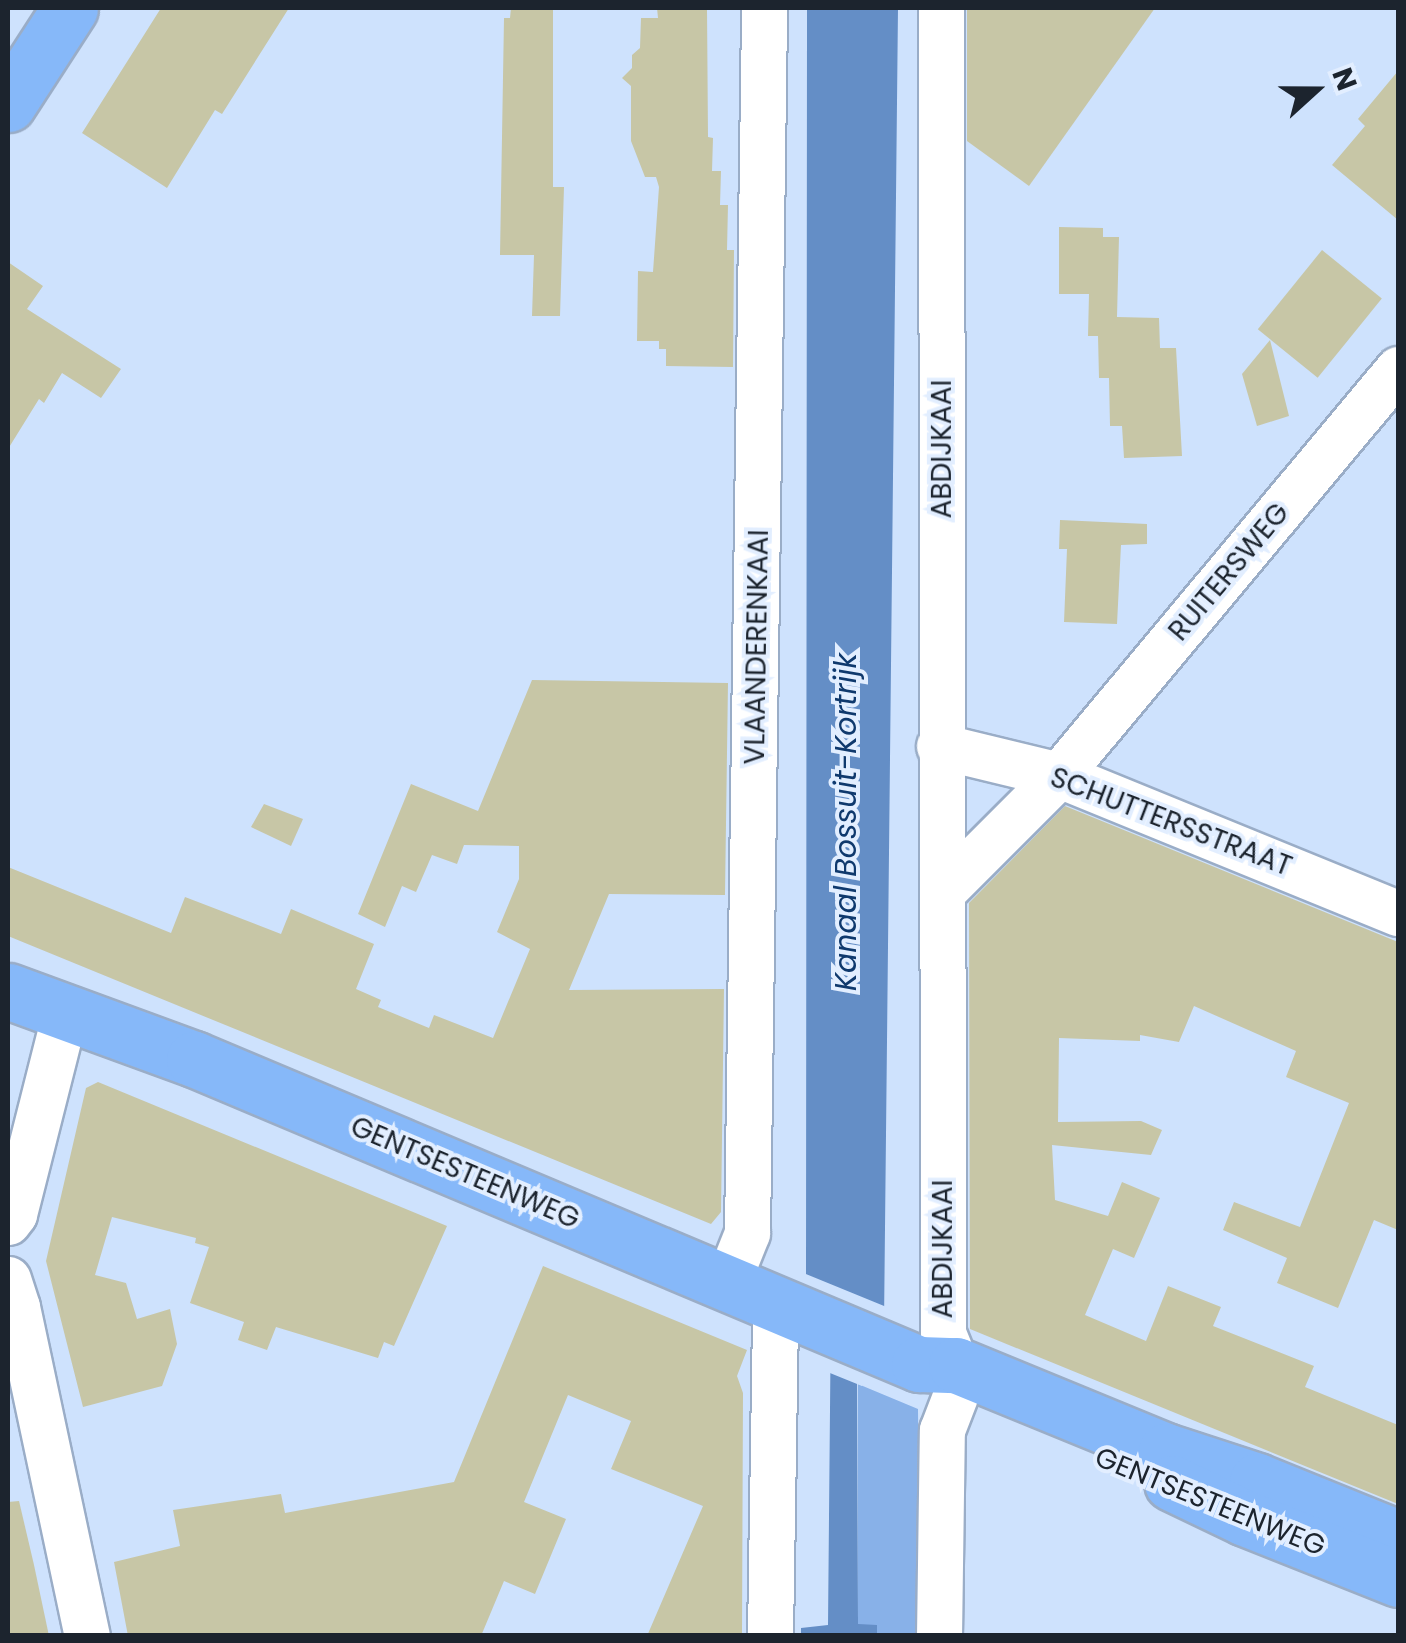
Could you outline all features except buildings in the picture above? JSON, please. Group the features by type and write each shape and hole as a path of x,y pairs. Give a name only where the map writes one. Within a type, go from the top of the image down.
{"main road":[{"path":"8,104 70,8"},
{"name":"GENTSESTEENWEG","path":"8,991 194,1059 762,1298 944,1375 1398,1579"},
{"name":"GENTSESTEENWEG","path":"944,1375 1257,1481 1398,1538"}],"street":[{"name":"VLAANDERENKAAI","path":"762,1298 747,1233 764,8"},
{"name":"ABDIJKAAI","path":"941,8 939,746 944,1375"},
{"name":"RUITERSWEG","path":"1059,775 1398,369"},
{"name":"SCHUTTERSSTRAAT","path":"939,746 1059,775 1398,912"},
{"path":"943,891 1059,775"},
{"path":"8,1222 14,1214 65,1013"},
{"path":"8,1280 18,1307 87,1636"},
{"path":"762,1298 770,1636"},
{"path":"940,1636 944,1375"}],"shaded area":[{"path":"858,1384 918,1409 920,1635 877,1635 877,1625 858,1625"}],"water":[{"name":"Kanaal Bossuit-Kortrijk","path":"807,8 898,8 884,1323 857,1366 858,1624 877,1625 877,1635 801,1635 801,1628 828,1625 831,1302 806,1291"}],"pier":[{"path":"801,1272 889,1308 889,1324 862,1320 862,1386 825,1371 826,1305 801,1292"}]}
